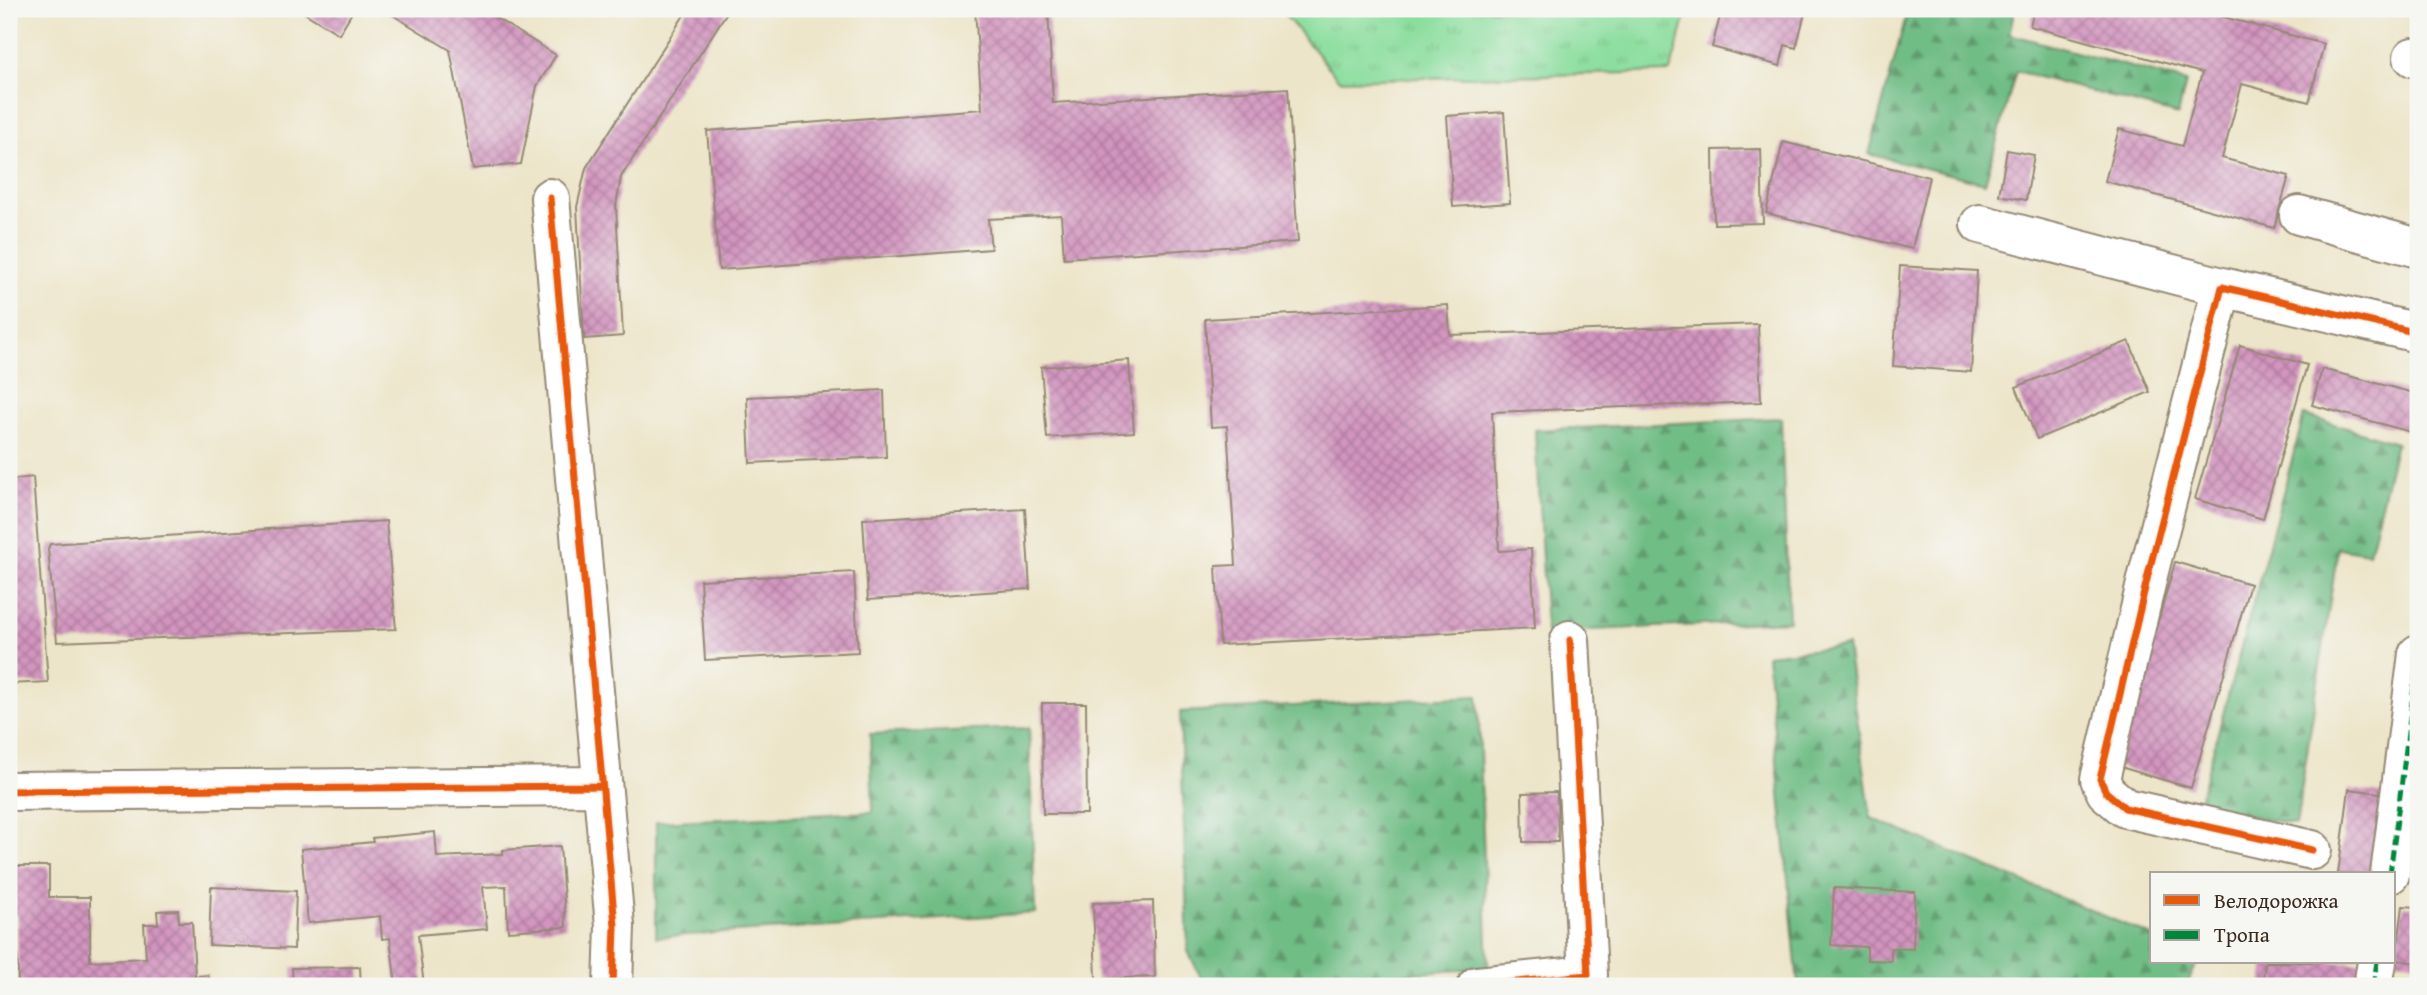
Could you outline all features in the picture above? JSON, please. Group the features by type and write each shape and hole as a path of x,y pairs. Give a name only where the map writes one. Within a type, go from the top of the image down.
{"street":[{"path":"550,198 615,926 613,986"},
{"path":"2299,215 2418,248"},
{"path":"1980,224 2222,287 2418,333"},
{"path":"2222,287 2149,571 2100,779 2106,792 2126,808 2312,850"},
{"path":"1477,986 1588,975 1570,640"},
{"path":"2390,872 2418,654"},
{"path":"9,791 602,786"},
{"path":"2373,986 2377,964"}],"green space":[{"path":"1280,9 1688,9 1670,72 1339,80"},
{"path":"1908,9 2015,9 2009,34 2186,82 2178,115 2016,71 1985,183 1869,154"},
{"path":"2304,415 2396,443 2369,553 2338,548 2296,825 2198,806"},
{"path":"1781,418 1789,621 1546,632 1535,430"},
{"path":"1847,646 1871,818 2150,935 2150,964 2197,964 2186,986 1798,986 1767,655"},
{"path":"1478,696 1488,968 1205,986 1188,951 1180,712"},
{"path":"1029,728 1035,913 656,937 656,822 873,812 870,734"}],"building":[{"path":"298,9 354,9 339,34"},
{"path":"383,9 481,9 556,55 537,86 521,164 473,169 450,50"},
{"path":"688,9 729,9 621,177 616,206 623,336 584,339 577,207 586,168"},
{"path":"975,9 1048,9 1053,103 1288,88 1298,242 1064,258 1061,215 988,219 991,249 719,270 707,131 982,109"},
{"path":"1722,9 1806,9 1796,48 1785,45 1780,66 1712,47"},
{"path":"2034,9 2194,9 2324,44 2309,102 2242,84 2222,158 2289,176 2274,228 2105,181 2119,129 2182,146 2202,73 2030,26"},
{"path":"1504,112 1510,203 1453,207 1447,116"},
{"path":"1783,142 1929,177 1912,249 1766,213"},
{"path":"1761,149 1763,223 1714,224 1713,150"},
{"path":"2007,150 2034,155 2026,200 1999,195"},
{"path":"1900,266 1977,271 1971,372 1893,366"},
{"path":"1448,305 1450,335 1758,324 1761,402 1492,412 1499,551 1531,549 1535,628 1220,645 1216,566 1236,565 1227,426 1211,427 1205,319"},
{"path":"2129,341 2150,392 2037,439 2016,387"},
{"path":"2240,345 2307,365 2263,519 2195,499"},
{"path":"1129,360 1134,432 1047,438 1041,367"},
{"path":"2322,369 2418,394 2418,434 2312,405"},
{"path":"884,390 886,457 750,463 747,397"},
{"path":"33,477 48,682 9,684 9,480"},
{"path":"1025,509 1030,589 868,600 863,519"},
{"path":"386,521 396,629 57,642 48,549 50,544"},
{"path":"2175,562 2250,584 2191,788 2117,766"},
{"path":"854,572 858,652 705,660 700,580"},
{"path":"1042,703 1086,703 1087,814 1043,814"},
{"path":"2349,789 2388,794 2377,872 2338,872"},
{"path":"1557,792 1558,842 1523,842 1522,793"},
{"path":"435,832 437,857 503,854 503,850 560,846 566,927 508,931 506,886 483,887 487,929 418,935 424,986 396,986 390,938 382,939 380,916 308,923 301,849 373,842 372,838"},
{"path":"9,866 49,866 49,897 90,897 90,961 146,958 144,924 158,924 157,911 178,910 179,922 192,922 195,976 208,975 209,986 18,986 17,914 9,914"},
{"path":"211,887 296,891 294,949 209,945"},
{"path":"1834,888 1915,892 1913,949 1891,948 1891,961 1867,960 1867,947 1831,945"},
{"path":"1153,901 1155,977 1096,979 1093,903"},
{"path":"2403,906 2418,907 2418,963 2396,960"},
{"path":"2265,964 2365,964 2362,986 2262,986"},
{"path":"360,967 361,986 293,986 292,968"}],"marked path":[{"path":"2390,872 2418,654"},
{"path":"2373,986 2377,964"}],"cycle path":[{"path":"550,198 615,926 613,986"},
{"path":"2312,850 2125,808 2106,792 2100,779 2149,571 2222,287 2418,333"},
{"path":"1477,986 1588,975 1570,640"},
{"path":"9,791 602,786"}]}
